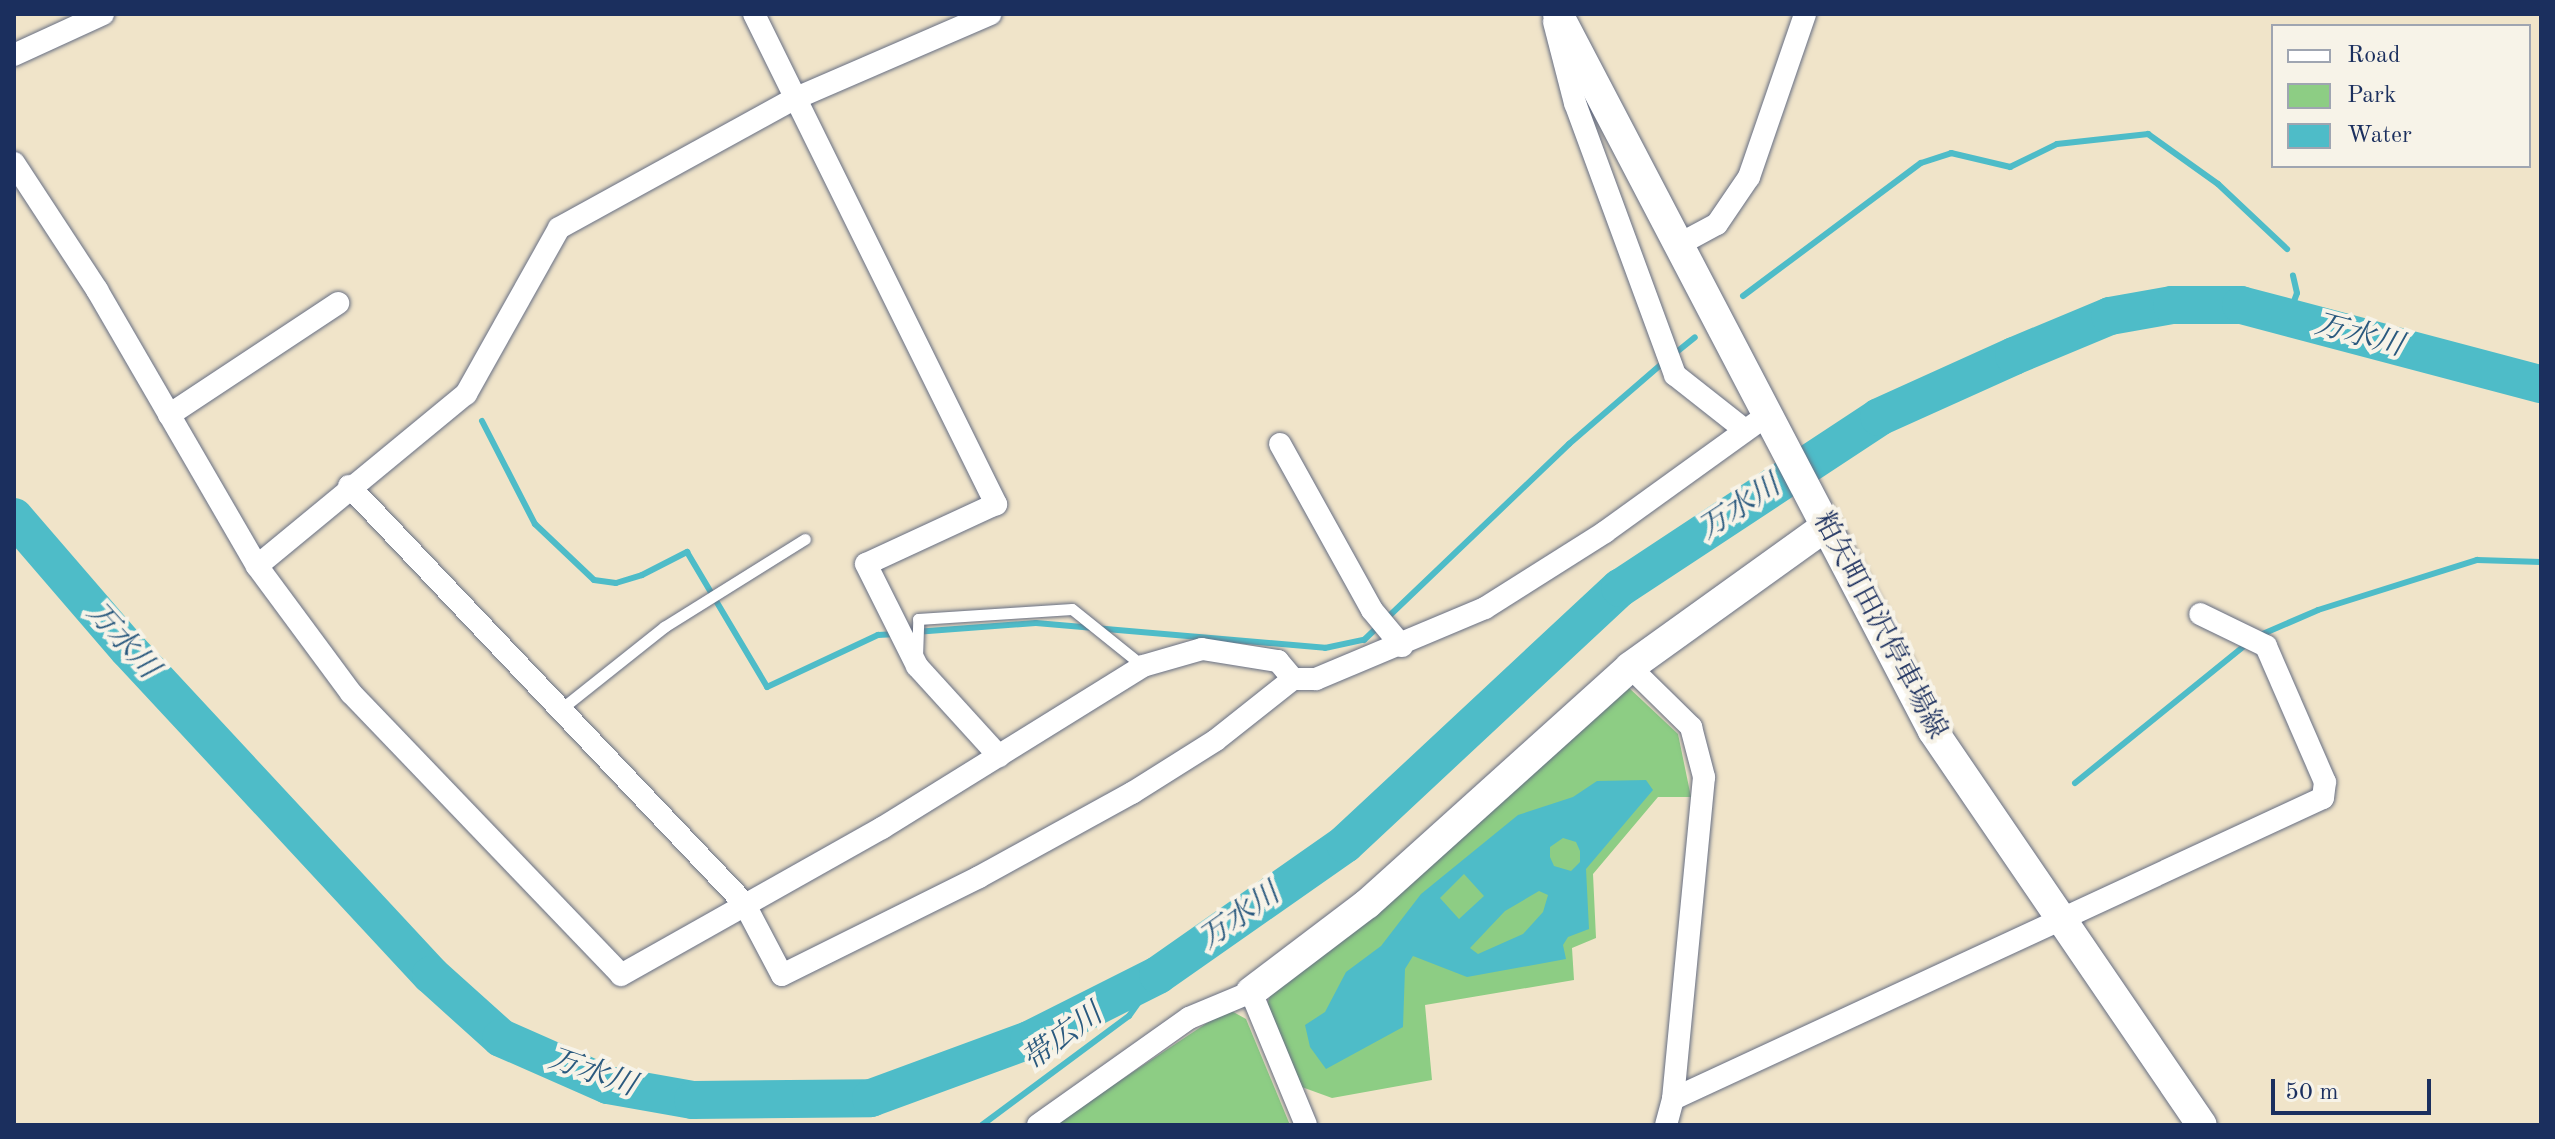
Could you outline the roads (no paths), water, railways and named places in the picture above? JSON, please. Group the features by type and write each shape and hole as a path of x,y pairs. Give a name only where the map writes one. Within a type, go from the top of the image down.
{"main road":[{"name":"粕矢町田沢停車場線","path":"1555,14 1678,245 1761,424 1821,519 1933,731 2059,922 2202,1125"},
{"path":"1251,992 1367,904 1630,667 1821,519"}],"street":[{"path":"14,55 103,14"},
{"path":"754,14 996,504 866,564 913,654 999,756"},
{"path":"257,566 349,486 466,394 559,228 794,99 990,14"},
{"path":"349,486 744,903 782,975 966,884 1132,793 1216,740 1293,679 1316,679 1398,641 1485,608 1605,532 1761,424 1675,375 1575,103 1555,14"},
{"path":"1678,245 1717,224 1749,177 1805,14"},
{"path":"14,163 169,415 257,566 351,693 621,975 882,828 1143,666 1202,649 1278,661 1293,679"},
{"path":"169,415 338,303"},
{"path":"1280,444 1378,618 1398,641"},
{"path":"1673,1099 2323,798 2325,782 2266,646 2200,614"},
{"path":"1630,667 1691,727 1704,777 1673,1099 1666,1125"},
{"path":"1038,1125 1189,1018 1251,992 1306,1125"}],"lane":[{"path":"561,709 664,627 805,539"},
{"path":"913,654 918,619 1072,609 1143,666"}],"water":[{"path":"1646,780 1653,790 1586,869 1589,929 1568,937 1563,945 1566,959 1467,977 1413,956 1405,969 1403,1027 1326,1069 1310,1047 1305,1025 1325,1012 1346,972 1381,946 1421,894 1518,815 1573,797 1597,781","holes":["1563,838 1576,842 1580,851 1580,862 1571,871 1554,866 1550,857 1550,847","1464,874 1484,896 1459,919 1440,898","1539,891 1548,895 1543,912 1523,934 1478,954 1470,948 1505,911"]}],"waterway":[{"path":"1743,296 1921,163 1951,153 2010,167 2057,144 2148,134 2218,184 2287,249"},
{"path":"2289,315 2297,293 2293,275"},
{"name":"万水川","path":"14,517 128,649 431,975 501,1038 608,1085 693,1100 871,1098 1029,1040 1158,975 1345,844 1620,588 1879,417 2014,356 2110,316 2172,305 2241,305 2541,384"},
{"path":"1673,355 1695,337"},
{"path":"915,632 1036,623 1325,648 1364,640 1569,444 1664,362"},
{"path":"482,421 535,524 594,580 616,583 642,575 687,552 767,687 878,635 896,634"},
{"path":"2258,636 2318,610 2477,560 2541,562"},
{"path":"2075,783 2249,642"},
{"name":"帯広川","path":"982,1125 1129,1016 1158,975"}]}
